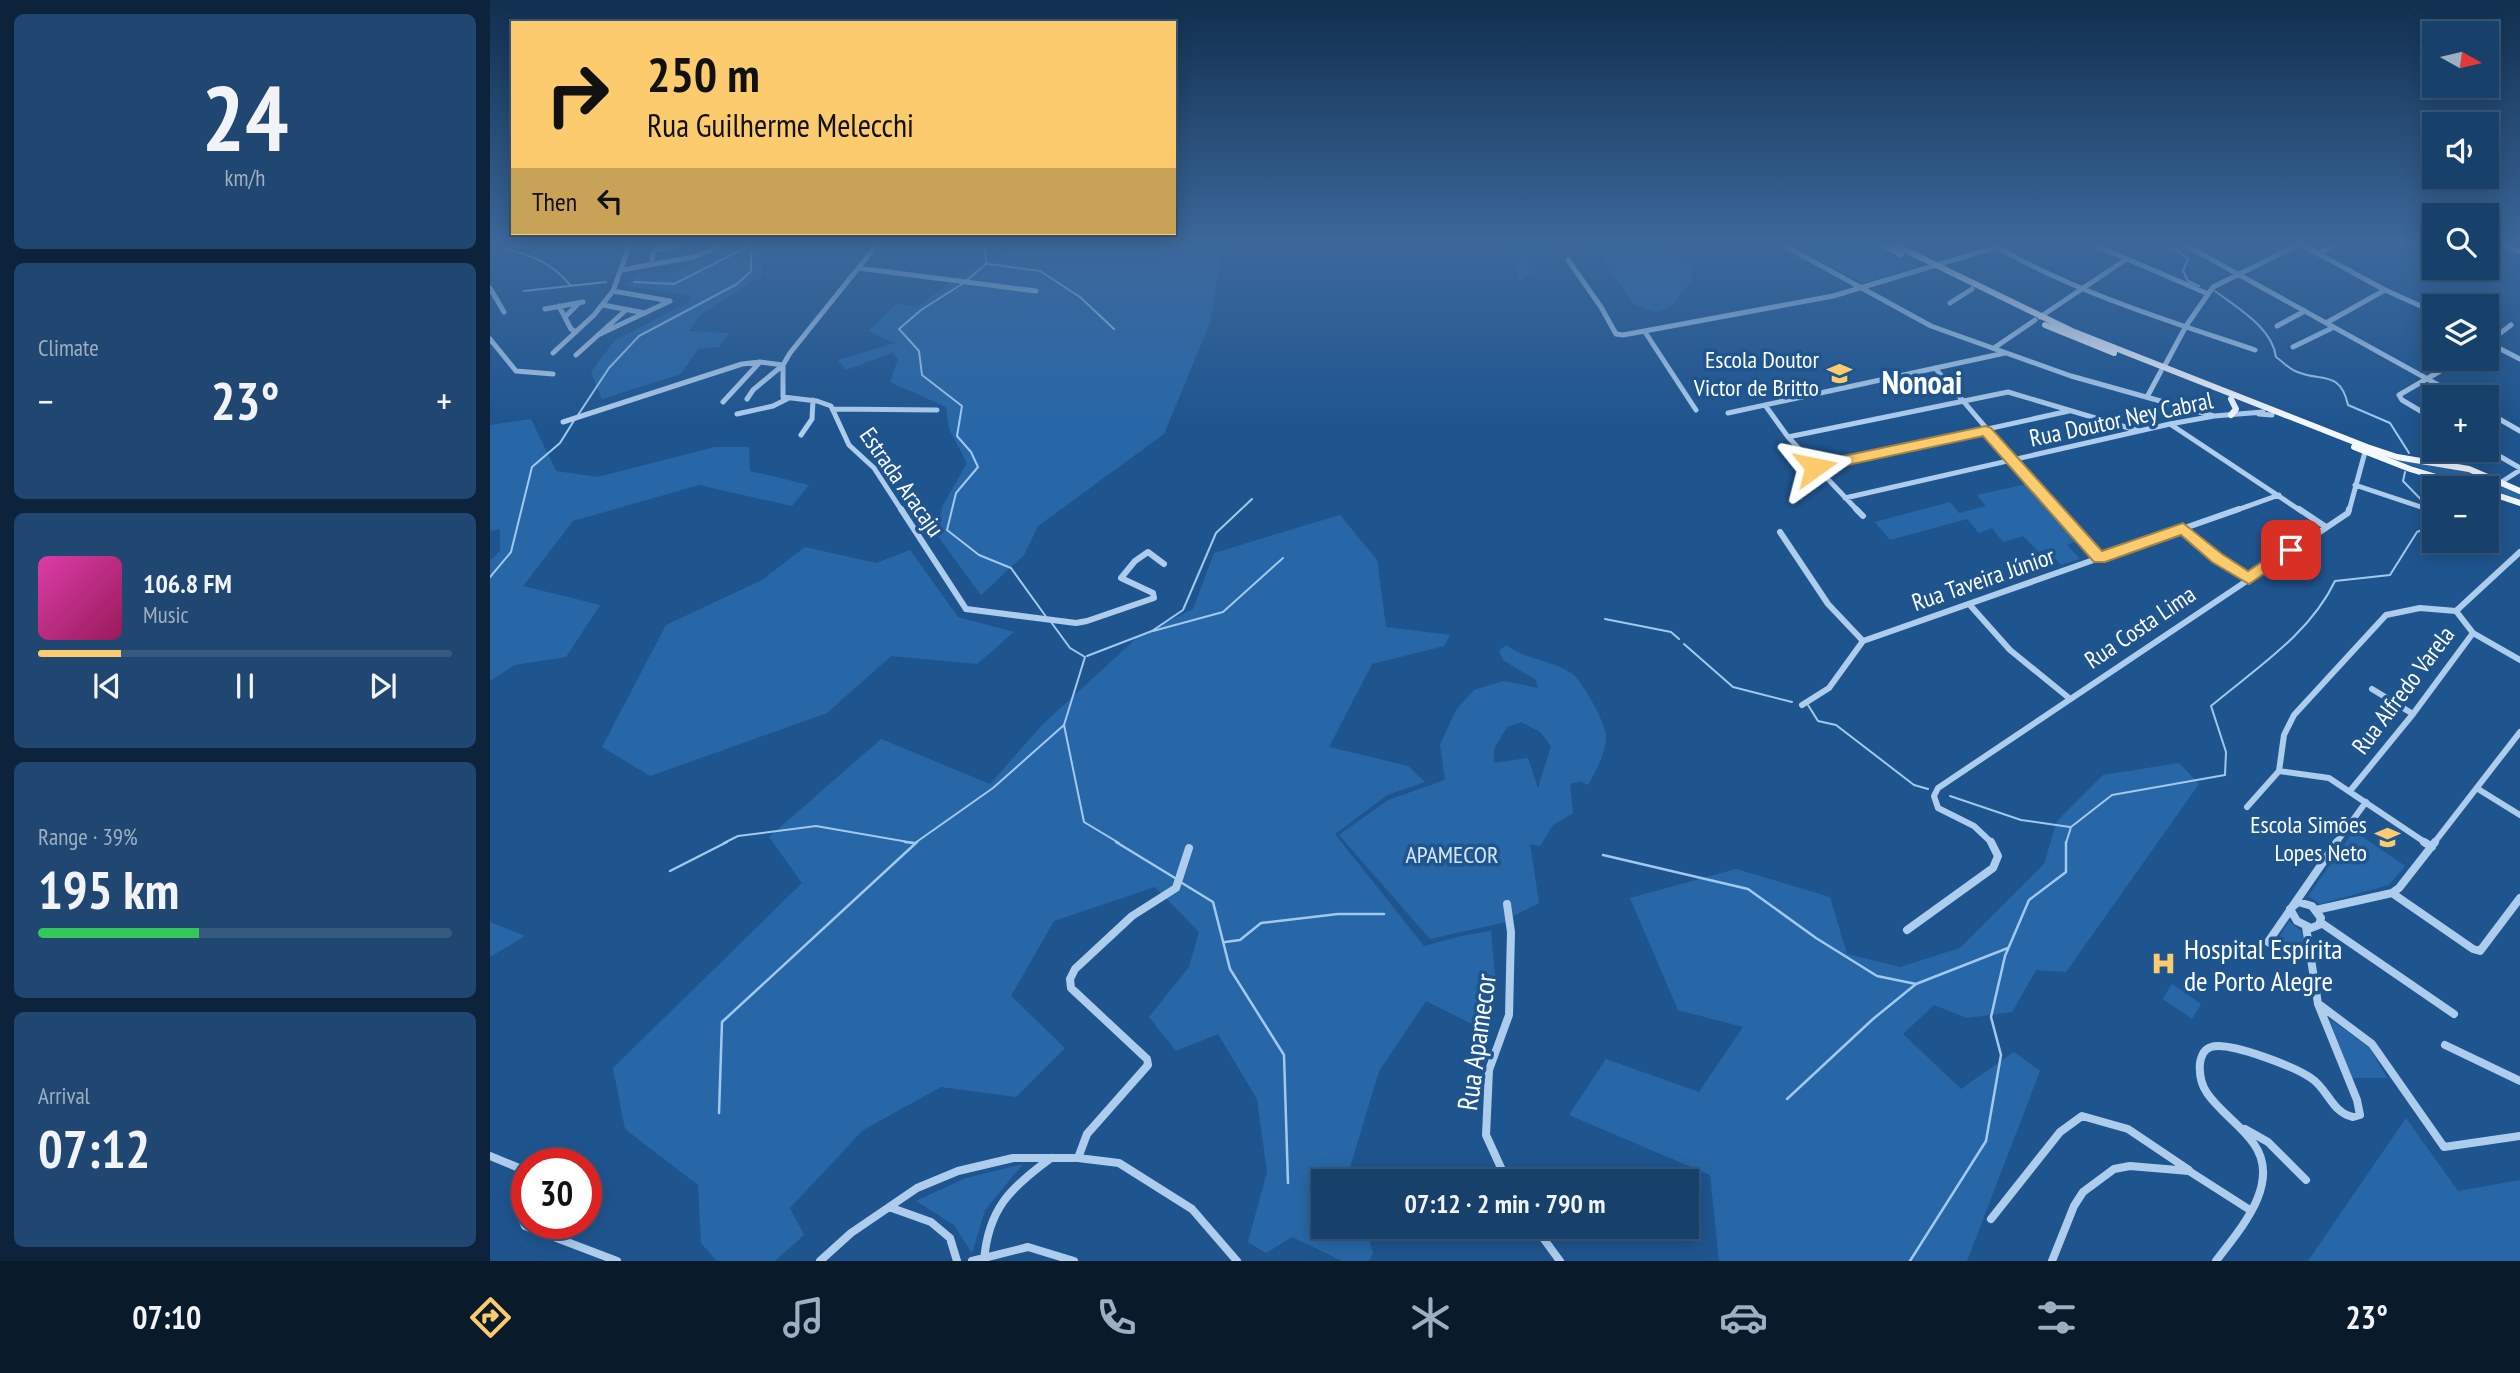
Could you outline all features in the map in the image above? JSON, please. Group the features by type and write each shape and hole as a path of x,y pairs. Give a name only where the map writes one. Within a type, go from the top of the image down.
{"main road":[{"path":"2006,305 2162,369 2398,457 2422,460"},
{"path":"2009,305 2037,319"},
{"path":"2162,369 2263,412 2433,476"},
{"path":"2231,399 2236,409 2231,415"},
{"path":"2263,412 2287,415"},
{"path":"2433,462 2428,468 2435,476"},
{"path":"2438,462 2503,481 2520,491"},
{"path":"2499,486 2503,481"},
{"path":"2499,496 2520,503"}],"street":[{"path":"500,305 504,312"},
{"path":"545,309 565,305"},
{"path":"565,317 578,305"},
{"path":"553,353 603,305 645,313"},
{"path":"598,335 662,305"},
{"path":"747,399 753,390 783,365 830,305"},
{"path":"1599,305 1616,334 1645,332 1787,305"},
{"path":"1894,305 1931,326 2071,376 2214,416"},
{"path":"1994,348 2059,305"},
{"path":"2125,305 2255,350"},
{"path":"2147,397 2199,305"},
{"path":"2292,305 2439,385"},
{"path":"2326,323 2358,305"},
{"path":"559,306 571,329 576,332"},
{"path":"576,355 626,310"},
{"path":"2277,326 2305,312"},
{"path":"2499,334 2511,325"},
{"path":"2293,347 2334,327"},
{"path":"1645,332 1696,410"},
{"path":"490,339 516,371 553,374"},
{"path":"2499,349 2520,359"},
{"path":"1728,413 2007,353"},
{"path":"563,422 728,368 760,362 783,365"},
{"path":"723,402 760,362"},
{"path":"783,365 782,397 787,399"},
{"path":"1934,369 2099,558"},
{"path":"2422,411 2399,395 2441,371"},
{"path":"1788,437 2008,392 2141,431"},
{"path":"737,414 787,399"},
{"name":"Estrada Aracaju","path":"787,399 813,400 832,408 849,445 874,468 966,609 1076,623 1149,601 1155,595 1153,593 1121,578 1135,561 1148,552 1164,564"},
{"path":"801,435 812,419 813,400"},
{"path":"1765,405 1788,437 1863,516"},
{"path":"832,408 937,410"},
{"path":"1815,467 2071,411"},
{"name":"Rua Doutor Ney Cabral","path":"1845,498 2170,425 2214,416 2263,412"},
{"name":"Rua Doutor Ney Cabral","path":"2240,414 2272,415"},
{"path":"2499,419 2520,431"},
{"path":"2170,425 2326,527"},
{"name":"Rua Costa Lima","path":"1907,929 1993,868 1998,856 1995,846 1976,826 1938,808 1934,796 1938,788 2348,513 2365,452"},
{"path":"2499,456 2520,469 2503,481"},
{"path":"2355,485 2421,507"},
{"name":"Rua Taveira Júnior","path":"1863,641 2279,495"},
{"path":"2183,529 2217,558 2249,578"},
{"path":"1780,532 1820,594 1849,630 1863,641 1829,688 1802,705"},
{"path":"2248,807 2279,771 2284,736 2294,715 2386,615 2406,608 2434,607 2456,611 2520,552"},
{"path":"1969,604 2010,650 2069,698"},
{"name":"Rua Alfredo Varela","path":"2350,790 2413,714 2473,633 2456,611"},
{"path":"2473,633 2520,660"},
{"path":"2372,689 2413,714"},
{"path":"2316,910 2392,893 2399,888 2479,789 2520,732"},
{"path":"2279,771 2293,775 2319,775 2350,790 2432,847"},
{"path":"2479,789 2520,815"},
{"path":"2311,953 2289,954 2268,943 2291,905 2366,802"},
{"path":"1078,1158 1087,1134 1148,1065 1147,1059 1071,988 1070,979 1075,969 1132,916 1176,888 1189,848"},
{"path":"2392,893 2473,949 2480,951 2520,898"},
{"path":"2291,905 2303,902 2316,910 2320,922 2454,1014"},
{"name":"Rua Apamecor","path":"1502,1169 1486,1135 1489,1070 1509,1015 1511,932 1507,904"},
{"path":"2291,905 2293,917 2306,927 2315,927 2320,922"},
{"path":"2306,927 2318,1004 2357,1100 2360,1115 2351,1118 2345,1116 2320,1086 2301,1072 2223,1045 2208,1048 2203,1053 2198,1069 2201,1082 2220,1108 2240,1126 2267,1142 2306,1180"},
{"path":"2318,1004 2372,1044 2444,1147 2520,1136"},
{"path":"2445,1045 2520,1080"},
{"path":"1992,1219 2060,1132 2081,1116 2108,1120 2134,1130 2189,1171 2250,1210"},
{"path":"2216,1261 2250,1210 2264,1176 2262,1160 2240,1126"},
{"path":"490,1156 519,1168 520,1219 525,1226 617,1261"},
{"path":"820,1261 851,1233 917,1188 958,1171 1013,1158 1078,1158 1119,1163 1192,1209 1237,1261"},
{"path":"984,1258 990,1218 1013,1186 1051,1158"},
{"path":"2052,1261 2074,1206 2083,1192 2114,1169 2130,1166 2189,1171"},
{"path":"890,1208 931,1222 950,1238 957,1261"},
{"path":"1544,1239 1560,1261"},
{"path":"972,1261 1028,1247 1074,1261"}],"green space":[{"path":"683,305 716,305 701,314 689,331 730,333 719,347 698,349 681,374 602,399 591,372 615,340"},
{"path":"895,305 1213,305 1210,323 1164,434 1038,526 1024,555 981,595 937,535 942,507 967,463 949,429 946,407 890,382 898,359 892,353 846,370 838,360 894,343 868,331"},
{"path":"1635,305 1673,305 1657,313"},
{"path":"531,419 556,471 598,477 715,447 749,447 750,471 809,485 792,506 699,485 573,521 523,586 600,605 566,657 514,665 490,681 490,561 500,551 500,529 490,531 490,425"},
{"path":"2395,460 2464,470 2479,476 2445,476"},
{"path":"2027,484 2078,541 2067,545 2080,559 2061,565 2047,549 2039,552 2023,536 2003,542 1992,528 1979,533 1967,519 1890,540 1875,522 1950,502 1959,513 1986,506 1977,495"},
{"path":"2499,484 2520,494 2520,500 2499,493"},
{"path":"1340,515 1377,560 1386,627 1450,635 1444,646 1372,664 1329,747 1408,766 1425,782 1387,795 1335,834 1424,946 1491,931 1496,987 1478,1027 1426,1001 1379,1071 1350,1169 1311,1169 1311,1239 1369,1239 1373,1253 1369,1261 1342,1261 1292,1237 1266,1253 1248,1242 1267,1172 1257,1099 1218,1034 1176,1051 1149,1017 1189,967 1199,932 1155,887 1054,921 1011,996 1065,1048 1016,1097 941,1087 863,1130 790,1208 804,1235 775,1261 717,1261 701,1243 698,1185 625,1129 613,1068 802,883 769,837 881,739 990,784 1043,724 1139,636 1193,609 1214,553"},
{"path":"805,547 876,563 910,550 958,617 1014,632 977,664 891,656 827,713 650,776 602,747 666,625 762,580"},
{"name":"APAMECOR","path":"1506,645 1576,677 1601,720 1606,734 1605,747 1588,785 1580,781 1570,784 1573,813 1553,825 1540,846 1530,844 1539,903 1513,916 1511,904 1506,922 1430,939 1339,835 1388,800 1445,780 1440,745 1456,710 1474,690 1504,681 1538,688 1536,680 1503,660 1499,651","holes":["1521,722 1540,732 1551,746 1538,788 1528,758 1494,763 1494,749 1507,727"]},
{"path":"2179,763 2199,784 2066,972 2036,970 2012,1012 1967,1018 1934,1005 1903,1034 1961,1089 2014,1052 2040,1071 1967,1261 1719,1261 1710,1175 1569,1115 1606,1059 1699,1092 1743,1027 1678,1010 1630,898 1736,869 1830,897 1847,954 1900,967 1960,948 2044,864 2057,821 2103,775"},
{"path":"2354,831 2405,866 2389,885 2320,904 2308,896"},
{"path":"2289,921 2301,931 2306,950 2292,951 2275,944"},
{"path":"490,922 525,936 490,957"},
{"path":"2172,984 2201,1004 2192,1019 2163,999"},
{"path":"2330,1019 2370,1048 2387,1078 2350,1078"},
{"path":"2406,1118 2458,1191 2520,1180 2520,1261 2308,1261"},
{"path":"1023,1164 985,1210 972,1253 954,1225 916,1201 966,1178"}],"waterway":[{"path":"578,415 609,368 639,336 698,305"},
{"path":"929,305 899,329 919,351 922,375 962,406 957,436 971,452 978,467 956,493 947,530 979,555 1011,568 1047,618"},
{"path":"1088,305 1114,329"},
{"path":"2234,305 2261,327 2268,336 2276,357 2295,371 2335,382 2340,386 2348,405 2390,423 2409,453"},
{"path":"490,577 511,552 532,467 560,443 575,419"},
{"path":"2405,472 2403,481 2422,501"},
{"path":"1087,656 1152,631 1183,610 1216,533 1252,499"},
{"path":"2066,843 2071,827 2112,795 2225,775 2226,752 2211,706 2296,634 2311,618 2335,581 2390,575 2417,532 2422,530"},
{"path":"1153,631 1223,612 1283,558"},
{"path":"1605,619 1671,632 1679,639"},
{"path":"1051,622 1070,648 1085,657 1064,725"},
{"path":"1684,644 1733,687 1792,702"},
{"path":"1808,705 1818,721 1836,725 1914,785 1928,789"},
{"path":"915,843 993,788 1064,725"},
{"path":"1064,725 1084,822 1119,843"},
{"path":"1950,796 2021,820 2070,827"},
{"path":"724,843 738,836 816,826 914,843 905,842"},
{"path":"670,871 727,842"},
{"path":"719,1113 722,1022 917,842"},
{"path":"1116,842 1175,878"},
{"path":"1910,1261 1986,1141 2001,1055 1991,1017 2005,956 2029,900 2066,872 2066,843"},
{"path":"1603,855 1748,889 1816,938 1877,976 1916,984"},
{"path":"1182,883 1213,902 1230,969 1284,1055 1288,1183"},
{"path":"1225,942 1240,940 1261,923 1338,914 1384,914"},
{"path":"1916,984 2008,948"},
{"path":"1787,1099 1873,1019 1916,984"}],"place":[{"name":"Escola Doutor Victor de Britto","path":"1839,373"},
{"name":"Escola Simões Lopes Neto","path":"2387,838"},
{"name":"Hospital Espírita de Porto Alegre","path":"2164,964"}],"district":[{"name":"Nonoai","path":"1922,382"}],"route":[{"path":"1815,467 1986,431 2099,558 2183,529 2230,568 2249,578 2291,550"}]}
